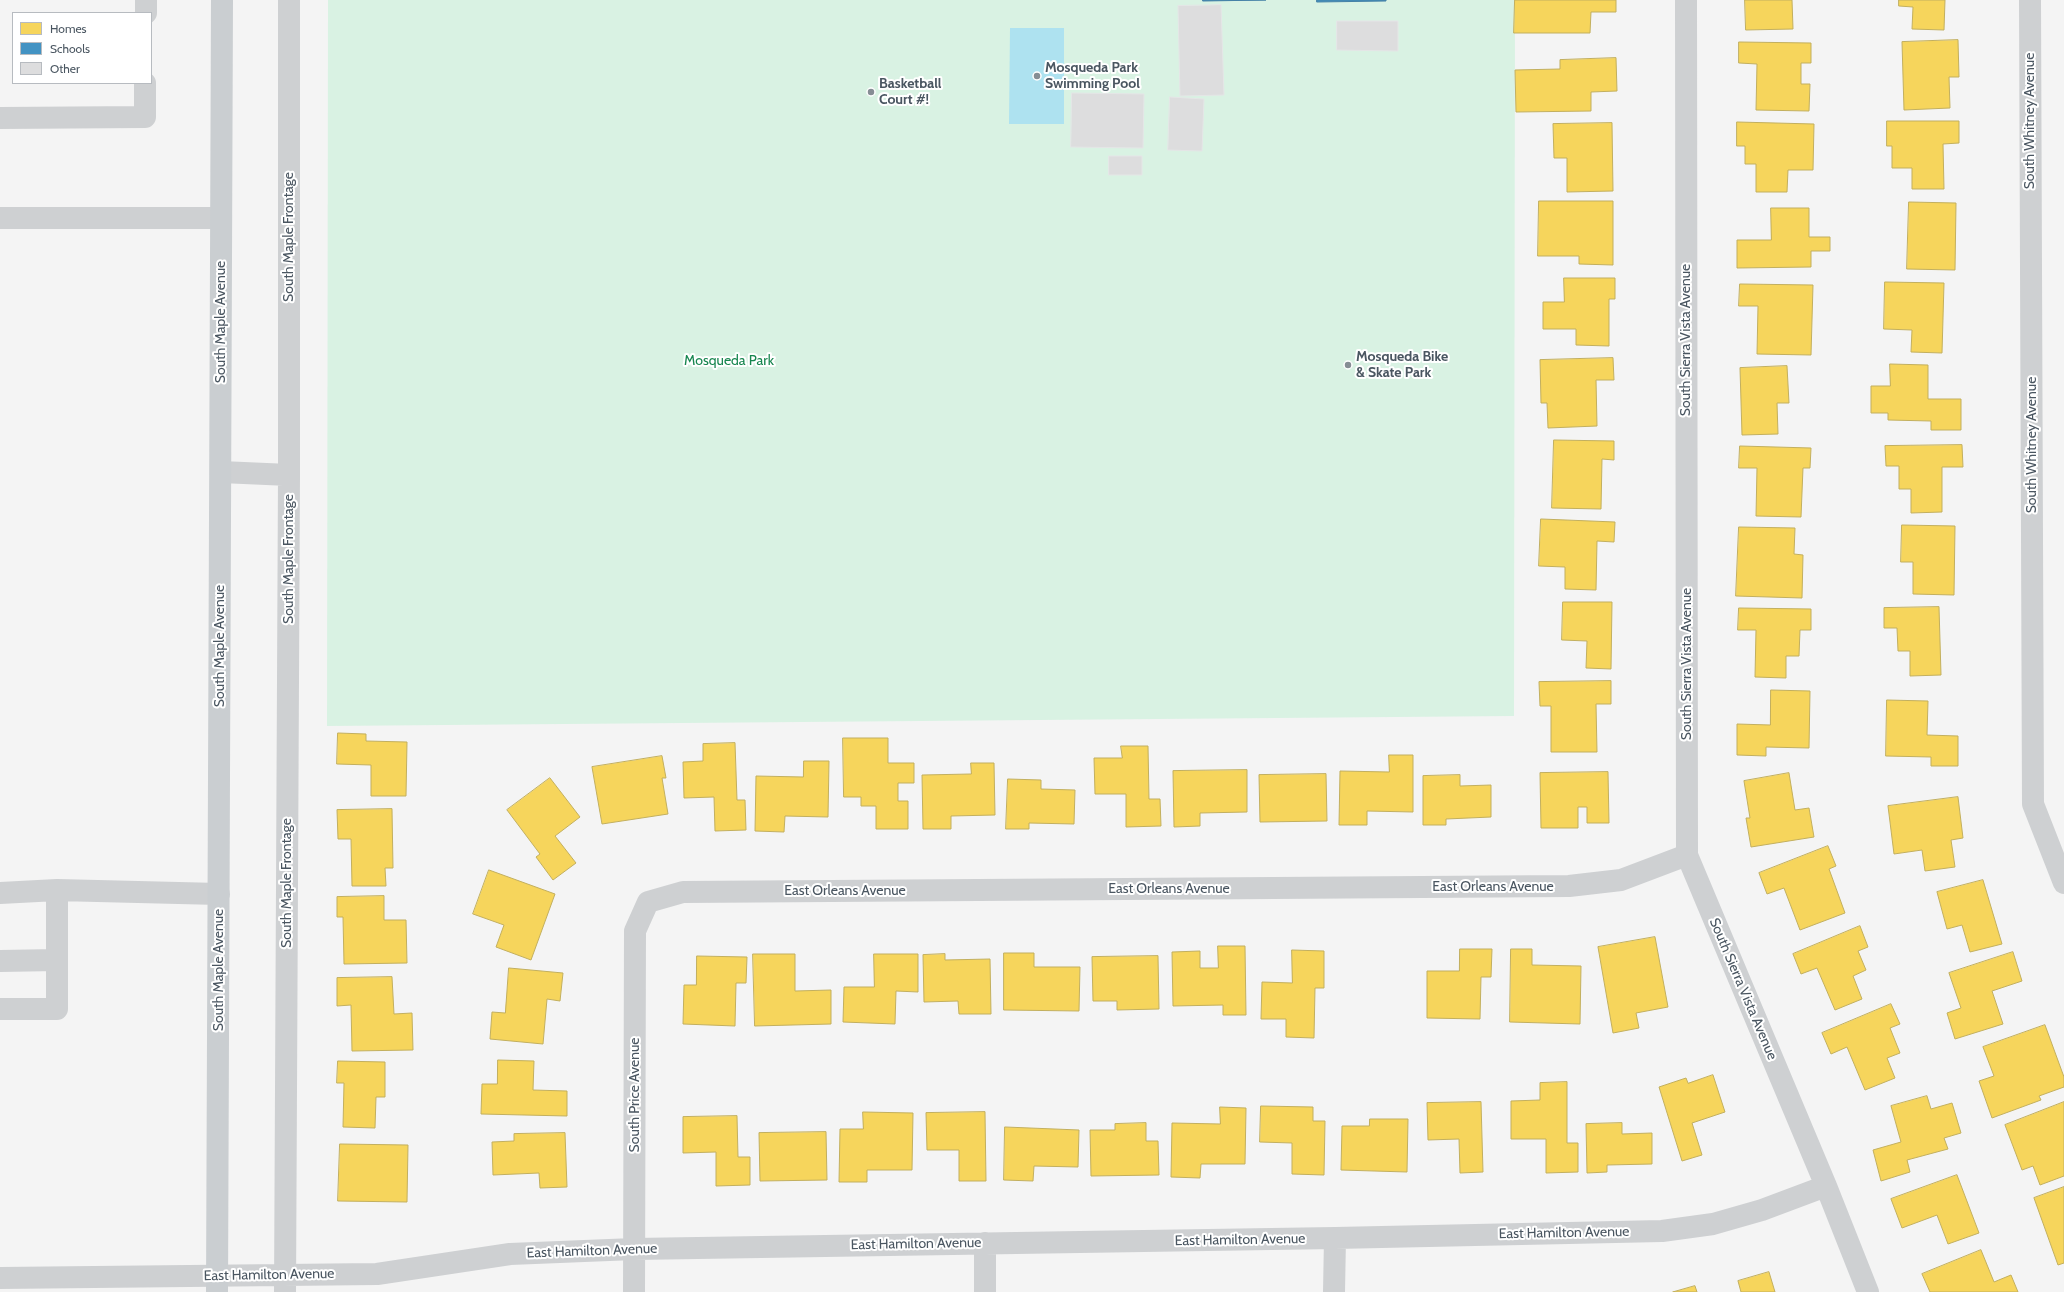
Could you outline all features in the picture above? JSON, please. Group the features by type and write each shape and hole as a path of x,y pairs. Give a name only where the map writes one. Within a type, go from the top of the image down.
{"main road":[{"name":"South Maple Avenue","path":"217,1284 222,0"}],"street":[{"path":"146,0 146,12"},
{"name":"South Maple Frontage","path":"285,1284 289,475 289,0"},
{"name":"South Sierra Vista Avenue","path":"1686,0 1687,855 1826,1186 1868,1292"},
{"name":"South Whitney Avenue","path":"2030,0 2033,804 2064,884"},
{"path":"0,118 145,117 145,84"},
{"path":"0,218 222,218"},
{"name":"South Maple Frontage","path":"221,472 289,475"},
{"name":"East Orleans Avenue","path":"648,902 683,892 1569,886 1621,880 1687,855"},
{"path":"0,1009 57,1009 56,890"},
{"path":"0,893 56,890 219,894"},
{"name":"South Price Avenue","path":"634,1292 635,932 648,902"},
{"path":"0,961 57,960"},
{"name":"East Hamilton Avenue","path":"0,1278 217,1284 285,1284 377,1274 510,1254 634,1249 1335,1238 1662,1231 1713,1224 1762,1210 1826,1186"},
{"path":"1334,1292 1335,1238"},
{"path":"985,1243 985,1292"}],"green space":[{"name":"Mosqueda Park","path":"328,0 1515,0 1514,716 327,726"}],"water":[{"name":"Mosqueda Park Swimming Pool","path":"1010,28 1064,28 1064,124 1009,124"}],"building: Homes":[{"path":"1515,0 1616,0 1616,12 1591,12 1590,33 1514,33"},
{"path":"1745,0 1792,0 1793,29 1746,30"},
{"path":"1899,0 1945,0 1944,30 1912,29 1913,7 1899,6"},
{"path":"1958,40 1959,77 1949,77 1950,108 1904,110 1902,42"},
{"path":"1739,42 1811,43 1811,63 1801,63 1801,84 1810,84 1809,111 1756,110 1757,64 1739,63"},
{"path":"1616,58 1617,91 1591,92 1591,111 1516,112 1515,70 1560,69 1560,60"},
{"path":"1887,121 1959,121 1959,143 1943,144 1944,189 1912,189 1912,168 1892,168 1892,146 1887,146"},
{"path":"1737,122 1814,124 1813,170 1788,170 1787,192 1756,192 1756,164 1745,164 1745,146 1737,146"},
{"path":"1612,123 1613,191 1567,192 1567,158 1554,158 1553,124"},
{"path":"1539,201 1613,201 1613,265 1579,264 1579,256 1538,256"},
{"path":"1909,202 1956,203 1955,270 1907,269"},
{"path":"1771,208 1809,208 1809,237 1830,237 1830,251 1811,251 1811,267 1737,268 1737,240 1771,240"},
{"path":"1564,278 1615,278 1615,299 1609,299 1609,346 1576,345 1576,329 1543,329 1543,302 1564,302"},
{"path":"1885,282 1944,283 1942,353 1911,352 1912,330 1884,329"},
{"path":"1740,284 1813,285 1811,355 1757,354 1758,306 1739,306"},
{"path":"1613,358 1614,380 1596,380 1597,426 1548,428 1547,403 1541,403 1540,360"},
{"path":"1890,364 1928,365 1928,399 1961,399 1961,430 1931,430 1931,421 1888,420 1888,413 1871,413 1871,386 1890,386"},
{"path":"1787,366 1789,403 1777,403 1778,434 1742,435 1740,368"},
{"path":"1554,440 1614,441 1614,460 1602,459 1601,509 1552,508"},
{"path":"1962,445 1963,467 1942,467 1942,512 1911,513 1911,489 1899,489 1899,466 1886,466 1885,446"},
{"path":"1740,446 1811,448 1810,468 1803,468 1801,517 1756,516 1757,468 1739,468"},
{"path":"1541,519 1615,522 1614,542 1597,541 1596,590 1565,589 1565,567 1539,566"},
{"path":"1902,525 1955,526 1954,595 1913,594 1913,562 1901,562"},
{"path":"1739,527 1795,528 1794,554 1803,555 1802,598 1736,596"},
{"path":"1563,602 1612,602 1611,669 1586,668 1587,641 1562,640"},
{"path":"1939,607 1941,675 1910,676 1910,651 1898,651 1897,628 1884,628 1884,608"},
{"path":"1739,608 1811,609 1811,630 1800,630 1799,656 1786,656 1786,678 1755,677 1756,630 1738,630"},
{"path":"1611,681 1611,704 1596,704 1597,752 1551,752 1551,706 1540,706 1539,682"},
{"path":"1771,690 1810,691 1809,748 1766,747 1766,756 1737,755 1737,724 1770,725"},
{"path":"1887,700 1928,701 1927,735 1958,736 1958,766 1931,766 1931,757 1886,756"},
{"path":"338,733 366,734 366,741 407,742 406,796 371,796 371,765 337,764"},
{"path":"843,738 888,738 888,763 914,763 914,783 898,783 898,801 908,801 908,829 876,829 876,806 861,806 861,797 844,797"},
{"path":"735,743 737,800 745,800 746,830 715,831 714,797 684,798 683,762 703,761 703,744"},
{"path":"1121,746 1148,746 1149,799 1160,799 1161,826 1126,827 1126,794 1095,794 1094,758 1122,758"},
{"path":"1389,755 1413,755 1413,812 1367,811 1367,825 1339,825 1340,771 1389,772"},
{"path":"662,756 666,778 662,778 668,814 602,824 592,767"},
{"path":"804,761 829,761 828,817 785,816 784,832 755,831 756,776 803,777"},
{"path":"971,763 994,763 995,815 951,816 951,829 923,829 922,775 971,774"},
{"path":"1247,770 1247,812 1200,813 1200,826 1174,827 1173,771"},
{"path":"1608,772 1609,823 1587,823 1587,807 1578,807 1578,828 1541,828 1540,773"},
{"path":"1789,773 1795,810 1809,808 1814,837 1751,847 1746,818 1750,818 1744,781"},
{"path":"1326,774 1327,821 1260,822 1259,775"},
{"path":"1460,775 1460,786 1491,785 1491,817 1446,819 1446,825 1423,825 1423,776"},
{"path":"550,778 580,817 555,836 576,863 553,880 536,857 540,854 507,810"},
{"path":"1008,779 1041,780 1041,789 1075,790 1074,824 1029,823 1029,829 1006,829"},
{"path":"1958,797 1963,838 1951,840 1955,867 1925,871 1922,850 1894,854 1888,806"},
{"path":"392,809 393,868 385,868 386,886 352,886 351,839 338,839 337,810"},
{"path":"1828,846 1836,866 1829,869 1845,913 1800,930 1784,888 1767,894 1759,873"},
{"path":"489,870 555,894 531,960 496,947 504,925 473,914"},
{"path":"1983,880 2002,944 1970,952 1962,925 1947,929 1937,892"},
{"path":"384,896 384,920 406,920 407,963 344,964 343,917 337,917 337,897"},
{"path":"1860,926 1868,947 1858,951 1866,970 1853,976 1862,999 1835,1010 1817,968 1801,974 1793,954"},
{"path":"1655,937 1668,1007 1636,1013 1639,1028 1613,1033 1598,947"},
{"path":"1218,946 1245,946 1246,1015 1223,1015 1223,1005 1173,1006 1172,952 1200,951 1200,968 1218,968"},
{"path":"1460,949 1492,949 1491,977 1481,977 1480,1019 1427,1018 1427,971 1459,971"},
{"path":"1511,949 1532,949 1532,965 1581,966 1580,1024 1510,1022"},
{"path":"1292,950 1324,951 1324,988 1315,988 1314,1038 1286,1037 1286,1019 1261,1019 1262,982 1292,983"},
{"path":"2013,952 2022,981 1992,991 2003,1024 1955,1039 1947,1013 1961,1008 1949,973"},
{"path":"1004,953 1034,953 1034,967 1080,967 1079,1011 1004,1010"},
{"path":"753,954 795,954 795,991 831,990 831,1024 755,1026"},
{"path":"874,954 918,954 918,992 896,991 895,1024 843,1022 844,987 874,987"},
{"path":"945,954 945,960 990,959 991,1014 959,1014 958,1001 924,1002 923,955"},
{"path":"697,956 747,957 746,983 736,983 735,1026 683,1024 684,985 696,985"},
{"path":"1158,956 1159,1009 1117,1010 1117,1001 1093,1001 1092,957"},
{"path":"509,968 563,973 560,1001 547,999 543,1044 490,1039 492,1012 505,1013"},
{"path":"392,977 394,1014 412,1013 413,1050 352,1051 351,1005 337,1006 337,978"},
{"path":"1891,1004 1900,1024 1890,1028 1900,1053 1887,1058 1895,1078 1865,1090 1847,1047 1831,1054 1822,1033"},
{"path":"2045,1025 2064,1077 2064,1087 2039,1096 2041,1100 1992,1118 1979,1081 1994,1076 1983,1047"},
{"path":"498,1060 534,1061 533,1090 567,1091 567,1116 481,1114 482,1084 497,1084"},
{"path":"338,1061 385,1062 385,1097 376,1097 375,1128 343,1127 344,1083 337,1083"},
{"path":"1713,1075 1725,1112 1692,1123 1702,1155 1682,1161 1659,1087 1686,1078 1688,1083"},
{"path":"1567,1082 1567,1143 1578,1143 1578,1172 1546,1173 1546,1139 1511,1139 1511,1101 1540,1100 1540,1083"},
{"path":"1927,1096 1931,1109 1952,1103 1961,1133 1944,1138 1948,1149 1907,1160 1910,1172 1881,1181 1873,1150 1901,1142 1891,1106"},
{"path":"1481,1102 1483,1172 1460,1173 1459,1139 1428,1140 1427,1103"},
{"path":"2064,1102 2064,1176 2040,1185 2033,1166 2022,1170 2005,1125"},
{"path":"1261,1106 1313,1107 1313,1121 1325,1121 1324,1175 1292,1174 1292,1143 1260,1142"},
{"path":"1220,1107 1246,1108 1245,1164 1201,1164 1200,1178 1171,1177 1172,1123 1220,1124"},
{"path":"863,1112 913,1113 912,1170 867,1170 867,1182 839,1182 840,1129 863,1129"},
{"path":"985,1112 986,1181 959,1181 959,1150 927,1150 926,1113"},
{"path":"737,1116 738,1157 750,1157 750,1185 716,1186 716,1152 683,1153 683,1117"},
{"path":"1370,1119 1408,1119 1407,1172 1341,1170 1342,1126 1369,1126"},
{"path":"1146,1123 1146,1141 1158,1141 1159,1175 1091,1176 1090,1130 1115,1130 1115,1124"},
{"path":"1622,1123 1622,1134 1652,1133 1652,1164 1607,1165 1607,1172 1587,1173 1586,1124"},
{"path":"1005,1127 1079,1130 1078,1167 1034,1166 1033,1181 1004,1180"},
{"path":"826,1132 827,1180 760,1181 759,1133"},
{"path":"565,1133 567,1187 540,1188 539,1173 493,1175 492,1142 514,1141 514,1134"},
{"path":"340,1144 408,1145 407,1202 338,1201"},
{"path":"1957,1175 1979,1233 1948,1244 1937,1215 1902,1228 1891,1199"},
{"path":"2064,1187 2064,1263 2058,1265 2034,1198"},
{"path":"1981,1250 1994,1282 2011,1275 2018,1292 1930,1292 1922,1274"},
{"path":"1769,1272 1775,1292 1741,1292 1738,1281"},
{"path":"1695,1286 1697,1292 1673,1292"}],"building: Schools":[{"path":"1203,0 1266,0 1203,1"},
{"path":"1317,0 1386,0 1386,1 1317,2"}],"building: Other":[{"path":"1221,5 1224,95 1180,96 1178,6"},
{"path":"1337,21 1398,21 1398,51 1337,50"},
{"path":"1072,93 1144,94 1143,148 1071,147"},
{"path":"1170,97 1204,99 1202,151 1168,150"},
{"path":"1109,156 1142,156 1142,175 1109,175"}],"place":[{"name":"Mosqueda Park Swimming Pool","path":"1037,76"},
{"name":"Basketball Court #!","path":"871,92"},
{"name":"Mosqueda Bike & Skate Park","path":"1348,365"}]}
